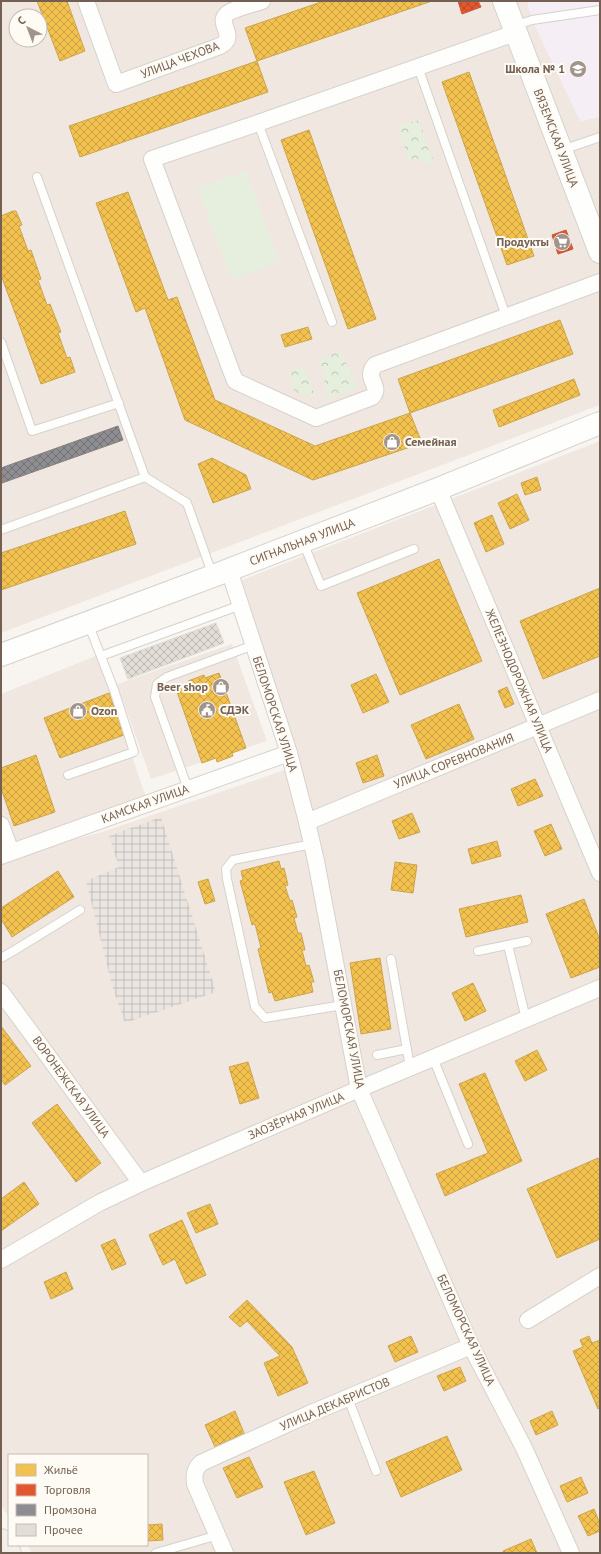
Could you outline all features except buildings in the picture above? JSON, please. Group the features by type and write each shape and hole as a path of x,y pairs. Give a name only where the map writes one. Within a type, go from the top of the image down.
{"main road":[{"path":"1,1540 10,1553"}],"street":[{"name":"УЛИЦА ЧЕХОВА","path":"86,1 116,84 223,44 228,36 224,24 225,16 231,12 262,1"},
{"name":"ВЯЗЕМСКАЯ УЛИЦА","path":"504,1 600,252"},
{"path":"514,30 418,67 152,159 235,381 316,418 372,397 376,390 370,375 370,370 375,365 600,282"},
{"name":"СИГНАЛЬНАЯ УЛИЦА","path":"1,655 221,573 438,489 600,423"},
{"name":"ЖЕЛЕЗНОДОРОЖНАЯ УЛИЦА","path":"438,489 600,873"},
{"name":"БЕЛОМОРСКАЯ УЛИЦА","path":"221,573 241,605 289,753 312,844 359,1088 471,1346 524,1448 571,1553"},
{"name":"УЛИЦА СОРЕВНОВАНИЯ","path":"307,822 600,700"},
{"name":"КАМСКАЯ УЛИЦА","path":"6,854 289,753"},
{"path":"1,825 6,854"},
{"name":"ЗАОЗЁРНАЯ УЛИЦА","path":"1,1260 99,1203 141,1183 359,1088 600,988"},
{"name":"ВОРОНЕЖСКАЯ УЛИЦА","path":"1,992 141,1183"},
{"path":"528,1320 600,1276"},
{"name":"УЛИЦА ДЕКАБРИСТОВ","path":"218,1536 195,1484 195,1470 201,1463 471,1346"},
{"path":"218,1536 225,1553"}],"lane":[{"path":"514,30 532,20 600,10"},
{"path":"418,67 506,316"},
{"path":"258,123 332,322"},
{"path":"561,151 600,137"},
{"path":"37,177 145,477 187,503 221,573"},
{"path":"1,342 32,431 119,403"},
{"path":"1,530 145,477"},
{"path":"303,541 320,586 414,549"},
{"path":"100,656 241,605"},
{"path":"68,776 134,752 114,690 88,622"},
{"path":"188,789 155,697 157,684 167,677 254,645"},
{"path":"312,844 233,860 226,869 227,879 255,1008 265,1018 343,1005"},
{"path":"1,958 80,910"},
{"path":"478,951 527,941"},
{"path":"508,945 526,1018"},
{"path":"391,959 410,1067"},
{"path":"377,1055 407,1049"},
{"path":"433,1058 468,1144"},
{"path":"348,1398 376,1471"},
{"path":"156,1553 218,1536"}],"shaded area":[{"path":"1,1 600,1 600,405 1,633"},
{"name":"Школа № 1","path":"527,1 600,1 600,117 580,121 532,20"},
{"path":"600,441 600,1553 32,1553 28,1546 148,1546 148,1454 8,1454 8,1516 1,1505 1,694 98,655 151,812 70,840 99,833 285,770 290,737 242,580"},
{"path":"232,644 267,741 151,779 117,684"},
{"path":"161,817 216,992 125,1023 113,989 86,881 119,867 109,836"}],"green space":[{"path":"419,120 435,165 408,158 398,126"},
{"path":"246,171 279,262 231,279 198,188"},
{"path":"340,351 358,387 328,399 320,360"},
{"path":"305,369 315,397 295,393 289,370"}],"place":[{"name":"Школа № 1","path":"578,69"},
{"name":"Продукты","path":"562,242"},
{"name":"Семейная","path":"392,442"},
{"name":"Beer shop","path":"221,687"},
{"name":"СДЭК","path":"207,710"},
{"name":"Ozon","path":"78,711"}]}
